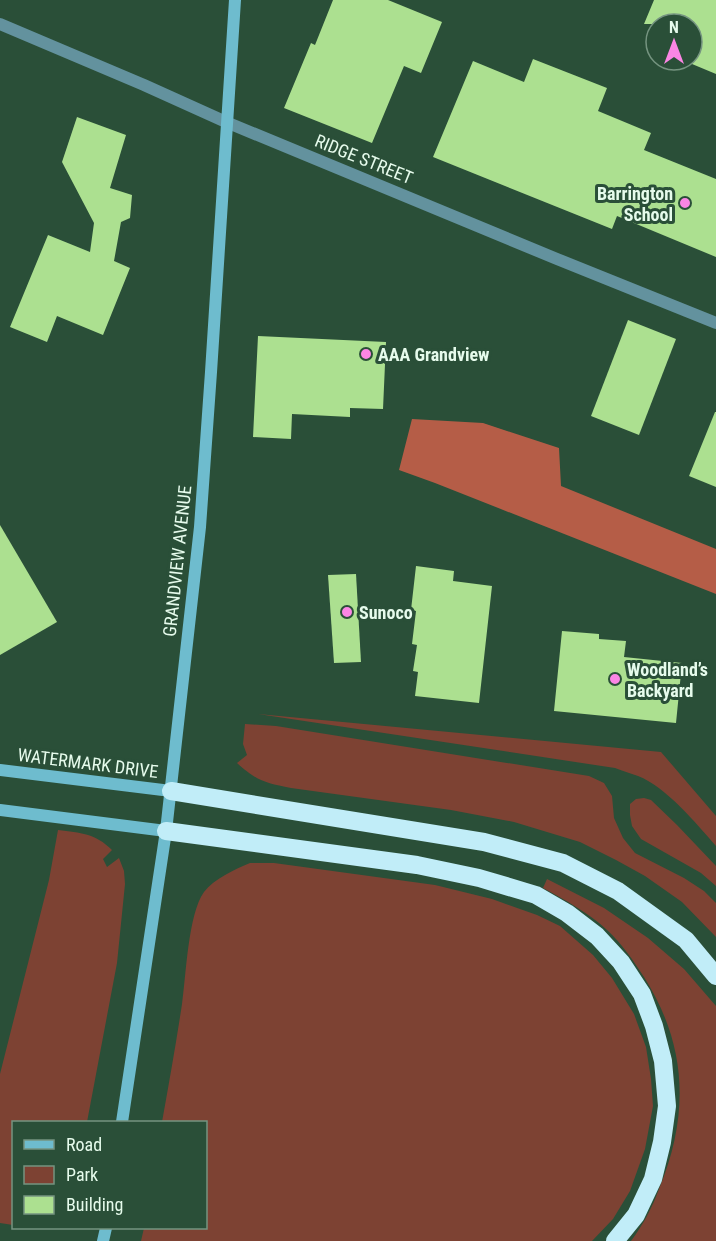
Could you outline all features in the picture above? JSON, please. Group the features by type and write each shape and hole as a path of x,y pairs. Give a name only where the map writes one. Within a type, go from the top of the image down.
{"highway":[{"path":"171,791 484,842 563,863 618,891 686,940 716,976"},
{"path":"166,831 417,865 478,878 536,894 567,913 597,936 621,962 642,994 654,1026 663,1061 667,1106 662,1142 653,1179 636,1215 615,1241"}],"main road":[{"name":"GRANDVIEW AVENUE","path":"122,1121 166,831 200,527 235,0"},
{"name":"WATERMARK DRIVE","path":"0,770 171,791"},
{"path":"0,810 166,831"}],"street":[{"name":"RIDGE STREET","path":"0,24 226,122 716,323"}],"green space":[{"path":"258,714 661,752 716,816 716,846 680,806 659,788 638,776 615,768"},
{"path":"245,724 276,726 589,776 604,783 612,796 614,818 623,838 635,853 684,878 704,891 716,903 716,937 682,902 645,876 580,842 514,822 451,810 291,788 262,780 237,763 247,755 243,744"},
{"path":"636,799 651,800 716,866 716,886 701,873 641,839 632,826 630,804"},
{"path":"58,830 87,835 106,844 112,850 103,859 107,867 119,858 124,871 125,884 117,963 87,1121 12,1121 12,1225 0,1223 0,1074 49,880"},
{"path":"250,863 274,863 435,885 492,899 537,915 560,926 593,955 612,978 634,1014 646,1047 653,1106 645,1149 630,1191 613,1219 592,1241 141,1241 144,1229 207,1229 207,1121 162,1121 194,915 204,892 231,871"},
{"path":"547,879 604,908 648,938 684,969 716,1006 716,1241 631,1241 656,1196 676,1134 679,1080 676,1054 669,1028 658,1003 631,958 618,941 600,924 543,888"}],"shaded area":[{"path":"412,419 483,423 559,448 561,486 716,549 716,594 399,470"}],"building":[{"path":"333,0 388,0 442,22 421,73 404,66 372,143 284,108 311,43 315,45"},
{"path":"654,0 716,0 716,74 704,69 704,12 649,12"},
{"path":"533,59 607,88 598,111 651,133 644,150 716,179 716,257 617,216 612,229 433,157 473,61 524,82"},
{"path":"77,117 126,135 110,188 132,195 130,218 121,222 114,261 130,268 103,335 57,316 47,342 10,327 48,235 90,252 94,223 62,162"},
{"path":"628,320 676,339 639,435 591,416"},
{"path":"258,336 386,342 383,409 350,408 350,417 292,414 291,439 253,437"},
{"path":"716,412 716,487 689,476"},
{"path":"0,525 57,622 0,655"},
{"path":"416,566 454,571 453,581 492,586 479,703 415,696 418,672 413,671 417,645 412,644 416,611 411,610"},
{"path":"356,574 361,662 334,663 328,575"},
{"path":"562,631 599,634 599,639 626,641 624,657 682,663 676,723 554,711"}],"place":[{"name":"Barrington School","path":"685,203"},
{"name":"AAA Grandview","path":"366,354"},
{"name":"Sunoco","path":"347,612"},
{"name":"Woodland’s Backyard","path":"615,679"}]}
